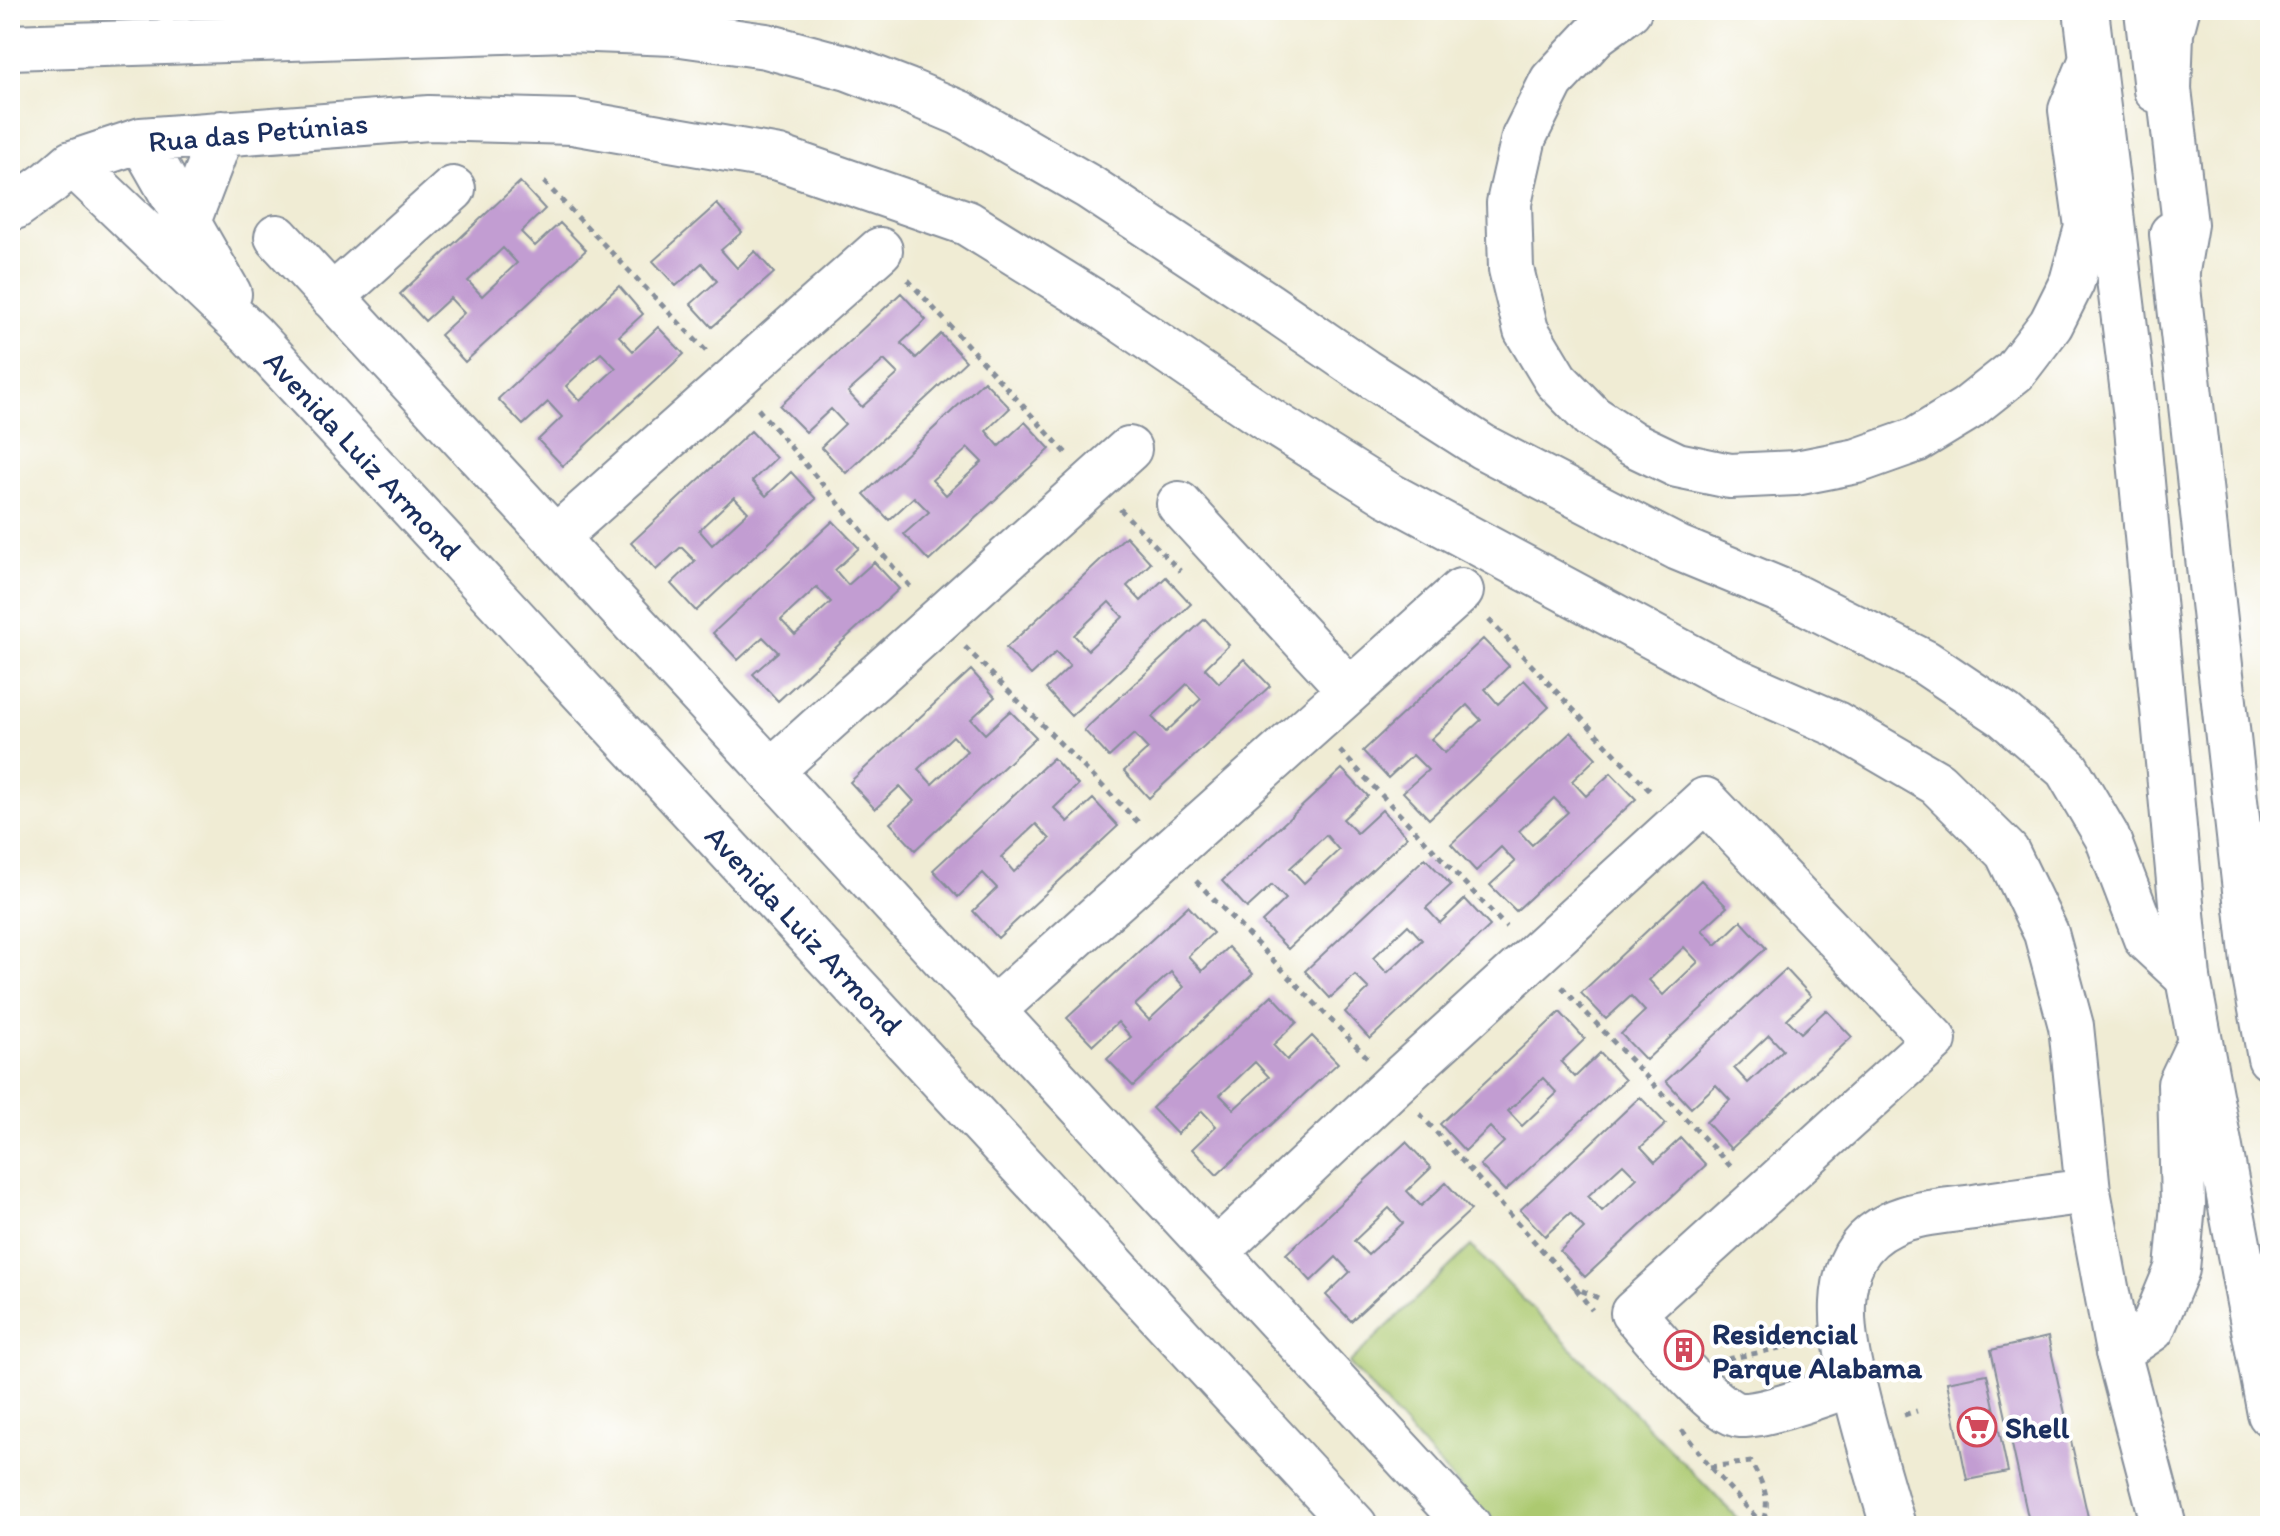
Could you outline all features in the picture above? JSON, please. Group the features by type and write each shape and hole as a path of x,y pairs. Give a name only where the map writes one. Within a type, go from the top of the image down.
{"main road":[{"path":"10,44 420,10"},
{"path":"1629,10 1596,34 1552,81 1524,137 1509,203 1511,269 1526,330 1556,380 1592,417 1633,444 1677,465 1730,476 1796,473 1857,461 1916,440 1967,409 2015,371 2051,324 2072,282 2087,227 2071,110 2092,59"},
{"path":"2086,10 2136,417 2188,978 2270,1414"},
{"path":"2147,10 2254,971 2270,1058"},
{"path":"2177,10 2171,33 2169,89 2185,224 2177,271"},
{"path":"10,44 567,29 674,33 766,46 848,68 960,113 1089,187 1483,447 1678,548 1787,593 1926,663 2005,716 2067,769 2107,837 2146,939 2188,978"},
{"name":"Rua das Petúnias","path":"10,208 38,191 72,163 141,140 429,118 573,122 779,158 967,223 1107,310 1264,417 1387,494 1726,676 1836,724 1937,783 2007,852 2046,933 2071,1026 2088,1191 2118,1352 2164,1526"},
{"path":"188,222 222,133"},
{"name":"Avenida Luiz Armond","path":"141,140 252,335"},
{"name":"Avenida Luiz Armond","path":"72,163 252,335 1355,1526"},
{"path":"332,297 453,189"},
{"path":"277,237 1469,1526"},
{"path":"555,538 880,250"},
{"path":"771,771 1129,449"},
{"path":"1179,504 1350,690"},
{"path":"992,1011 1461,591"},
{"path":"1216,1252 1394,1084 1705,800 1934,1040 1633,1313 1716,1403 1736,1415 1758,1413 1853,1384"},
{"path":"2118,1352 2152,1329 2177,1269 2183,1205 2180,1084 2200,1042"},
{"path":"1893,1526 1843,1340 1842,1300 1849,1267 1868,1237 1893,1223 1927,1213 2088,1191"}],"path":[{"path":"880,250 1188,579"},
{"path":"1461,591 1680,823"},
{"path":"1313,723 1759,1198"},
{"path":"1710,1467 1751,1462 1766,1494 1768,1509 1762,1524"}],"green space":[{"path":"1471,1246 1745,1526 1494,1526 1349,1363"}],"building":[{"path":"520,182 545,209 521,232 535,246 560,223 586,250 465,362 440,335 464,313 450,298 425,321 400,294","holes":["503,248 517,263 482,296 468,281"]},
{"path":"717,204 742,232 721,250 737,268 755,251 774,273 712,327 691,304 717,281 702,263 676,286 653,261"},
{"path":"619,286 643,314 619,336 633,351 658,327 684,354 563,466 538,440 562,417 548,402 523,425 498,399","holes":["601,353 616,368 580,401 566,386"]},
{"path":"901,293 926,320 901,343 916,358 941,334 966,361 846,473 821,447 845,424 831,409 806,432 780,406","holes":["884,360 898,374 862,407 848,392"]},
{"path":"984,381 1010,408 986,431 999,446 1025,422 1050,449 929,561 904,534 929,512 914,497 889,520 864,494","holes":["968,448 982,462 946,495 932,480"]},
{"path":"751,431 776,458 752,481 766,496 791,472 816,499 696,611 671,584 695,561 681,547 656,570 631,543","holes":["734,497 748,512 712,545 699,530"]},
{"path":"833,521 859,548 835,570 848,585 874,562 899,589 778,701 753,674 778,652 763,637 738,660 713,633","holes":["817,587 831,602 795,635 781,620"]},
{"path":"1126,536 1151,563 1127,586 1141,601 1166,577 1191,604 1071,716 1046,689 1070,666 1056,652 1031,675 1006,648","holes":["1109,602 1123,617 1088,650 1074,635"]},
{"path":"1205,619 1229,645 1205,668 1219,683 1244,659 1270,686 1149,798 1124,771 1148,749 1134,734 1109,757 1084,730","holes":["1187,684 1201,699 1166,732 1152,717"]},
{"path":"1483,639 1509,666 1485,689 1498,704 1524,680 1549,707 1429,819 1403,792 1428,770 1413,755 1388,778 1363,751","holes":["1467,705 1481,720 1445,753 1431,739"]},
{"path":"971,670 995,697 971,719 985,734 1010,711 1036,737 915,850 890,823 914,801 900,786 875,809 850,782","holes":["953,736 967,751 932,784 918,769"]},
{"path":"1571,732 1596,758 1572,781 1586,796 1611,773 1636,799 1516,911 1490,885 1515,862 1501,847 1476,871 1451,844","holes":["1554,798 1568,812 1532,845 1519,831"]},
{"path":"1053,758 1078,785 1054,808 1068,822 1093,799 1118,826 998,938 973,911 997,888 983,873 958,897 933,870","holes":["1036,824 1050,839 1014,872 1001,857"]},
{"path":"1342,769 1368,796 1343,819 1357,833 1382,810 1407,837 1288,949 1262,922 1286,899 1272,885 1247,908 1222,881","holes":["1326,835 1339,850 1304,883 1290,868"]},
{"path":"1425,858 1451,885 1426,908 1440,923 1465,899 1490,926 1370,1039 1345,1012 1369,989 1355,975 1330,998 1305,971","holes":["1408,925 1422,940 1387,973 1373,958"]},
{"path":"1701,880 1727,907 1702,930 1716,945 1741,921 1766,948 1646,1060 1621,1034 1645,1011 1631,996 1606,1019 1581,993","holes":["1684,947 1698,962 1663,995 1649,980"]},
{"path":"1188,906 1213,933 1188,956 1202,971 1228,947 1253,974 1133,1086 1107,1059 1131,1037 1118,1022 1093,1045 1067,1018","holes":["1171,972 1184,987 1149,1020 1135,1005"]},
{"path":"1786,969 1811,996 1787,1019 1801,1033 1826,1010 1852,1037 1731,1149 1706,1122 1730,1100 1716,1085 1691,1108 1666,1081","holes":["1769,1035 1783,1050 1748,1083 1734,1068"]},
{"path":"1272,995 1297,1022 1273,1045 1287,1060 1312,1036 1338,1063 1217,1175 1192,1149 1216,1126 1202,1111 1177,1134 1152,1108","holes":["1255,1062 1269,1077 1234,1109 1220,1095"]},
{"path":"1560,1012 1585,1039 1561,1062 1575,1077 1600,1053 1625,1080 1505,1191 1480,1165 1504,1142 1490,1127 1465,1151 1440,1124","holes":["1543,1078 1557,1093 1522,1126 1508,1111"]},
{"path":"1640,1097 1666,1124 1641,1147 1655,1162 1681,1138 1706,1165 1585,1277 1560,1251 1584,1228 1570,1213 1545,1236 1520,1210","holes":["1623,1164 1637,1178 1602,1211 1588,1196"]},
{"path":"1406,1142 1431,1168 1407,1191 1421,1206 1446,1183 1471,1210 1351,1321 1326,1295 1350,1272 1336,1257 1311,1281 1286,1254","holes":["1389,1208 1403,1223 1368,1255 1354,1241"]},
{"name":"Shell","path":"2048,1337 2090,1526 2030,1526 1991,1350"},
{"name":"Shell","path":"1987,1374 2008,1472 1967,1480 1947,1382"}],"place":[{"name":"Residencial Parque Alabama","path":"1684,1350"},
{"name":"Shell","path":"1977,1427"}]}
